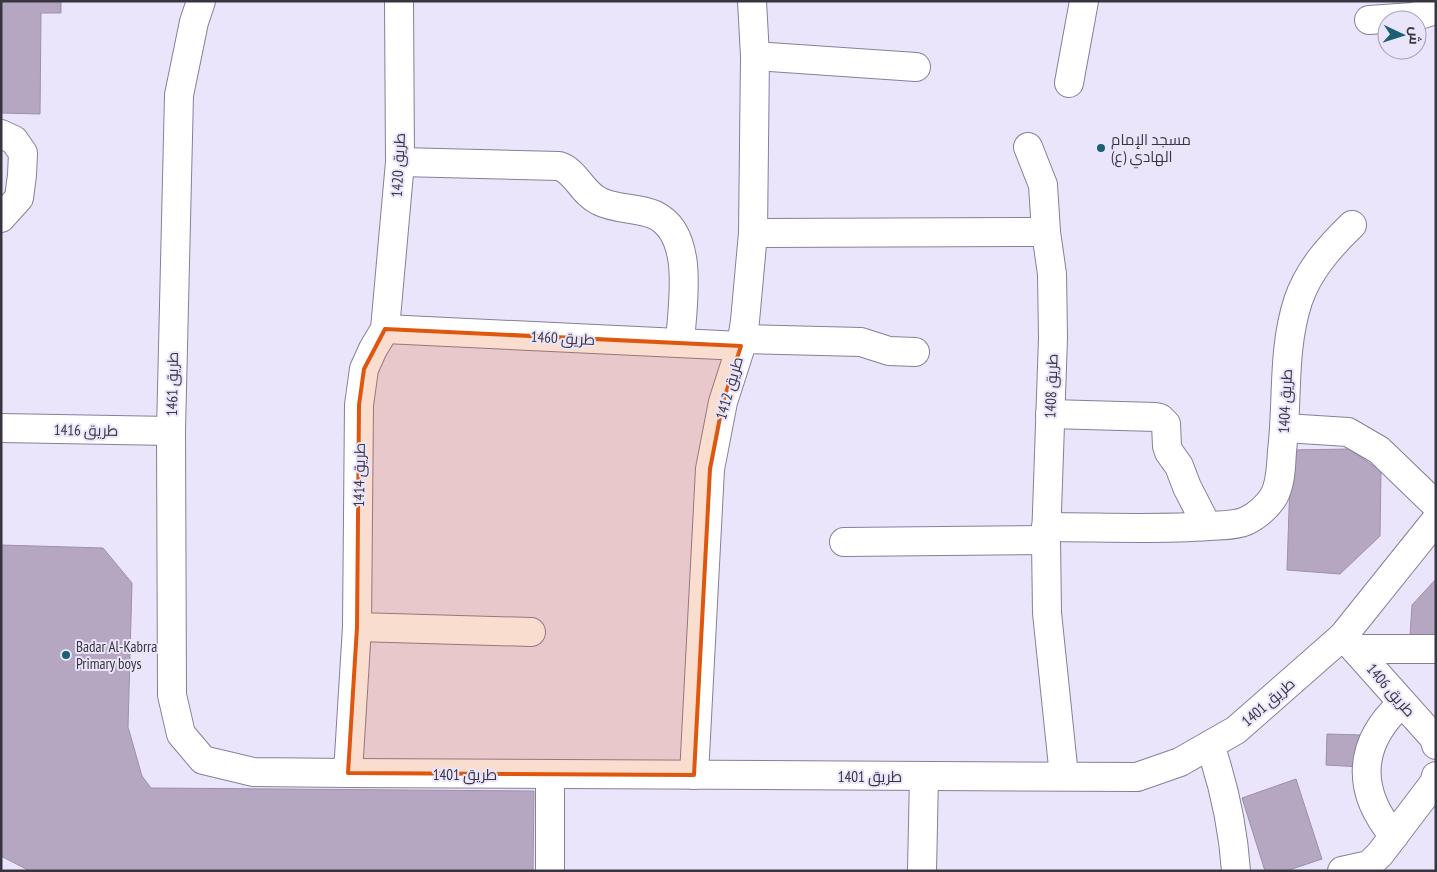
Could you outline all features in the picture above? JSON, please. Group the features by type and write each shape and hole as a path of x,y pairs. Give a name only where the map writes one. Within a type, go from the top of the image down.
{"street":[{"name":"طريق 1461","path":"201,1 194,22 179,95 171,432 172,695 181,734 203,760"},
{"name":"طريق 1420","path":"385,329 400,162 399,1"},
{"name":"طريق 1412","path":"694,775 710,469 723,402 741,343 745,321 753,234 755,56 752,1"},
{"path":"1069,83 1084,1"},
{"path":"1369,20 1413,17 1436,10"},
{"path":"755,56 916,67"},
{"path":"1,134 14,140 22,153 19,198 1,218"},
{"name":"طريق 1408","path":"1028,147 1043,185 1046,232 1052,274 1053,338 1046,534 1047,613 1064,776"},
{"path":"400,162 559,166 566,169 586,192 599,201 655,215 672,230 682,252 680,343"},
{"name":"طريق 1404","path":"1046,534 1234,524 1246,521 1257,515 1267,506 1274,496 1278,484 1285,428 1290,330 1298,300 1311,272 1330,247 1352,225"},
{"path":"753,234 1046,232"},
{"name":"طريق 1460","path":"385,329 680,343 862,342 889,351 915,352"},
{"name":"طريق 1414","path":"348,774 356,627 360,404 364,369 385,329"},
{"path":"1050,414 1156,417 1164,420 1169,452 1180,466 1196,527"},
{"name":"طريق 1416","path":"1,428 171,432"},
{"path":"1285,428 1348,432 1379,450 1436,506"},
{"name":"طريق 1401","path":"203,760 253,772 348,774 1137,777 1180,762 1236,730 1349,643 1436,520"},
{"path":"844,542 1046,534"},
{"path":"356,627 531,632"},
{"path":"1349,643 1436,649"},
{"name":"طريق 1406","path":"1349,643 1434,738 1436,745"},
{"path":"1394,836 1381,822 1372,805 1367,767 1370,749 1377,731 1388,716 1402,703"},
{"path":"1210,745 1227,799 1236,871"},
{"path":"550,774 550,871"},
{"path":"1342,871 1369,868 1434,783 1436,776"},
{"path":"922,871 924,777"}],"highlighted area":[{"path":"385,329 741,346 723,402 710,469 694,775 348,773 357,627 359,405 364,369"}],"building":[{"path":"1,1 61,1 61,13 41,13 40,114 1,113"},
{"path":"1349,449 1381,471 1380,536 1340,574 1287,570 1291,450"},
{"name":"Badar Al-Kabrra Primary boys","path":"1,545 103,548 132,583 128,727 142,776 151,788 534,791 533,871 30,871 1,856"},
{"path":"1436,579 1436,636 1410,635 1412,605"},
{"path":"1327,734 1362,735 1361,767 1326,765"},
{"path":"1296,779 1322,859 1286,871 1265,871 1242,798"}],"place":[{"name":"مسجد الإمام الهادي (ع)","path":"1101,148"},
{"name":"Badar Al-Kabrra Primary boys","path":"66,655"}]}
